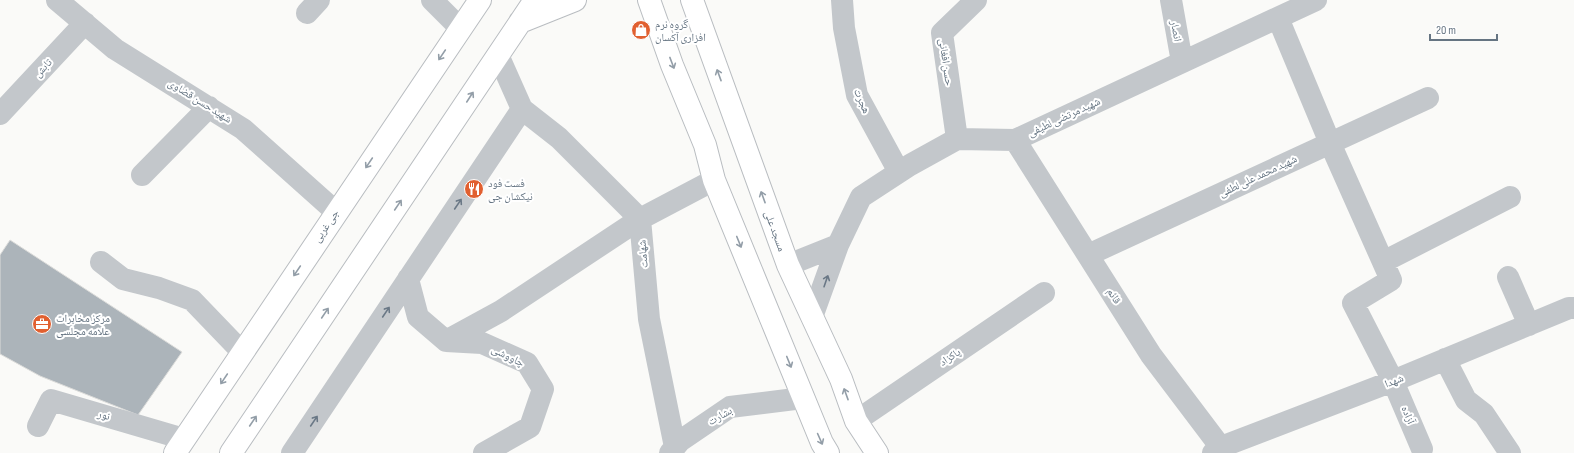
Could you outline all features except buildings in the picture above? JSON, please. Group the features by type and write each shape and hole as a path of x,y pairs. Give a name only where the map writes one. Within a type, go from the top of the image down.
{"main road":[{"path":"231,453 535,0"},
{"path":"520,22 575,0"},
{"path":"649,0 672,65 705,145 714,180 803,398 822,443 828,453"},
{"name":"مسجد علی","path":"692,0 788,265 841,379 856,421 877,453"},
{"name":"جی غربی","path":"179,446 478,1"}],"street":[{"name":"شهید حسن قضاوی","path":"57,0 115,49 243,129 336,212"},
{"path":"432,0 460,28"},
{"name":"هجرت","path":"842,0 844,28 857,95 899,172"},
{"name":"حسن افغانی","path":"957,139 942,33 976,0"},
{"name":"انصار","path":"1171,0 1182,62"},
{"name":"شهید مرتضی لطیفی","path":"957,139 1015,140 1316,0"},
{"path":"1278,18 1330,143 1383,262 1510,197"},
{"name":"تابش","path":"0,114 85,23"},
{"path":"498,55 522,109 559,138 640,219"},
{"name":"شهید محمد علی لطفی","path":"1088,255 1428,98"},
{"path":"142,175 208,107"},
{"path":"292,453 522,109"},
{"path":"812,317 838,244 861,197 899,172 957,139"},
{"name":"قائم","path":"1015,140 1151,355 1220,451"},
{"path":"408,279 418,317 446,341 501,311 640,219 714,180"},
{"name":"شهامت","path":"640,219 649,319 673,450"},
{"path":"788,265 838,244"},
{"path":"101,262 122,279 159,288 192,300 242,352"},
{"name":"آزاده","path":"1383,262 1391,280 1353,303 1393,381 1422,449"},
{"path":"1508,277 1529,325"},
{"name":"پاکزاد","path":"856,421 1044,293"},
{"name":"شهدا","path":"1220,451 1569,308 1574,308"},
{"name":"چاووشی","path":"446,341 482,343 527,364 543,390 530,427 484,453"},
{"path":"1445,360 1466,400 1484,414 1510,453"},
{"name":"بشارت","path":"673,450 680,441 730,407 803,398"},
{"name":"نور","path":"38,426 51,400 179,446"}],"place":[{"name":"گروه نرم افزاری آکسان","path":"641,30"},
{"name":"فست فود نیکشان جی","path":"474,189"},
{"name":"مرکز مخابرات علامه مجلسی","path":"42,324"}]}
